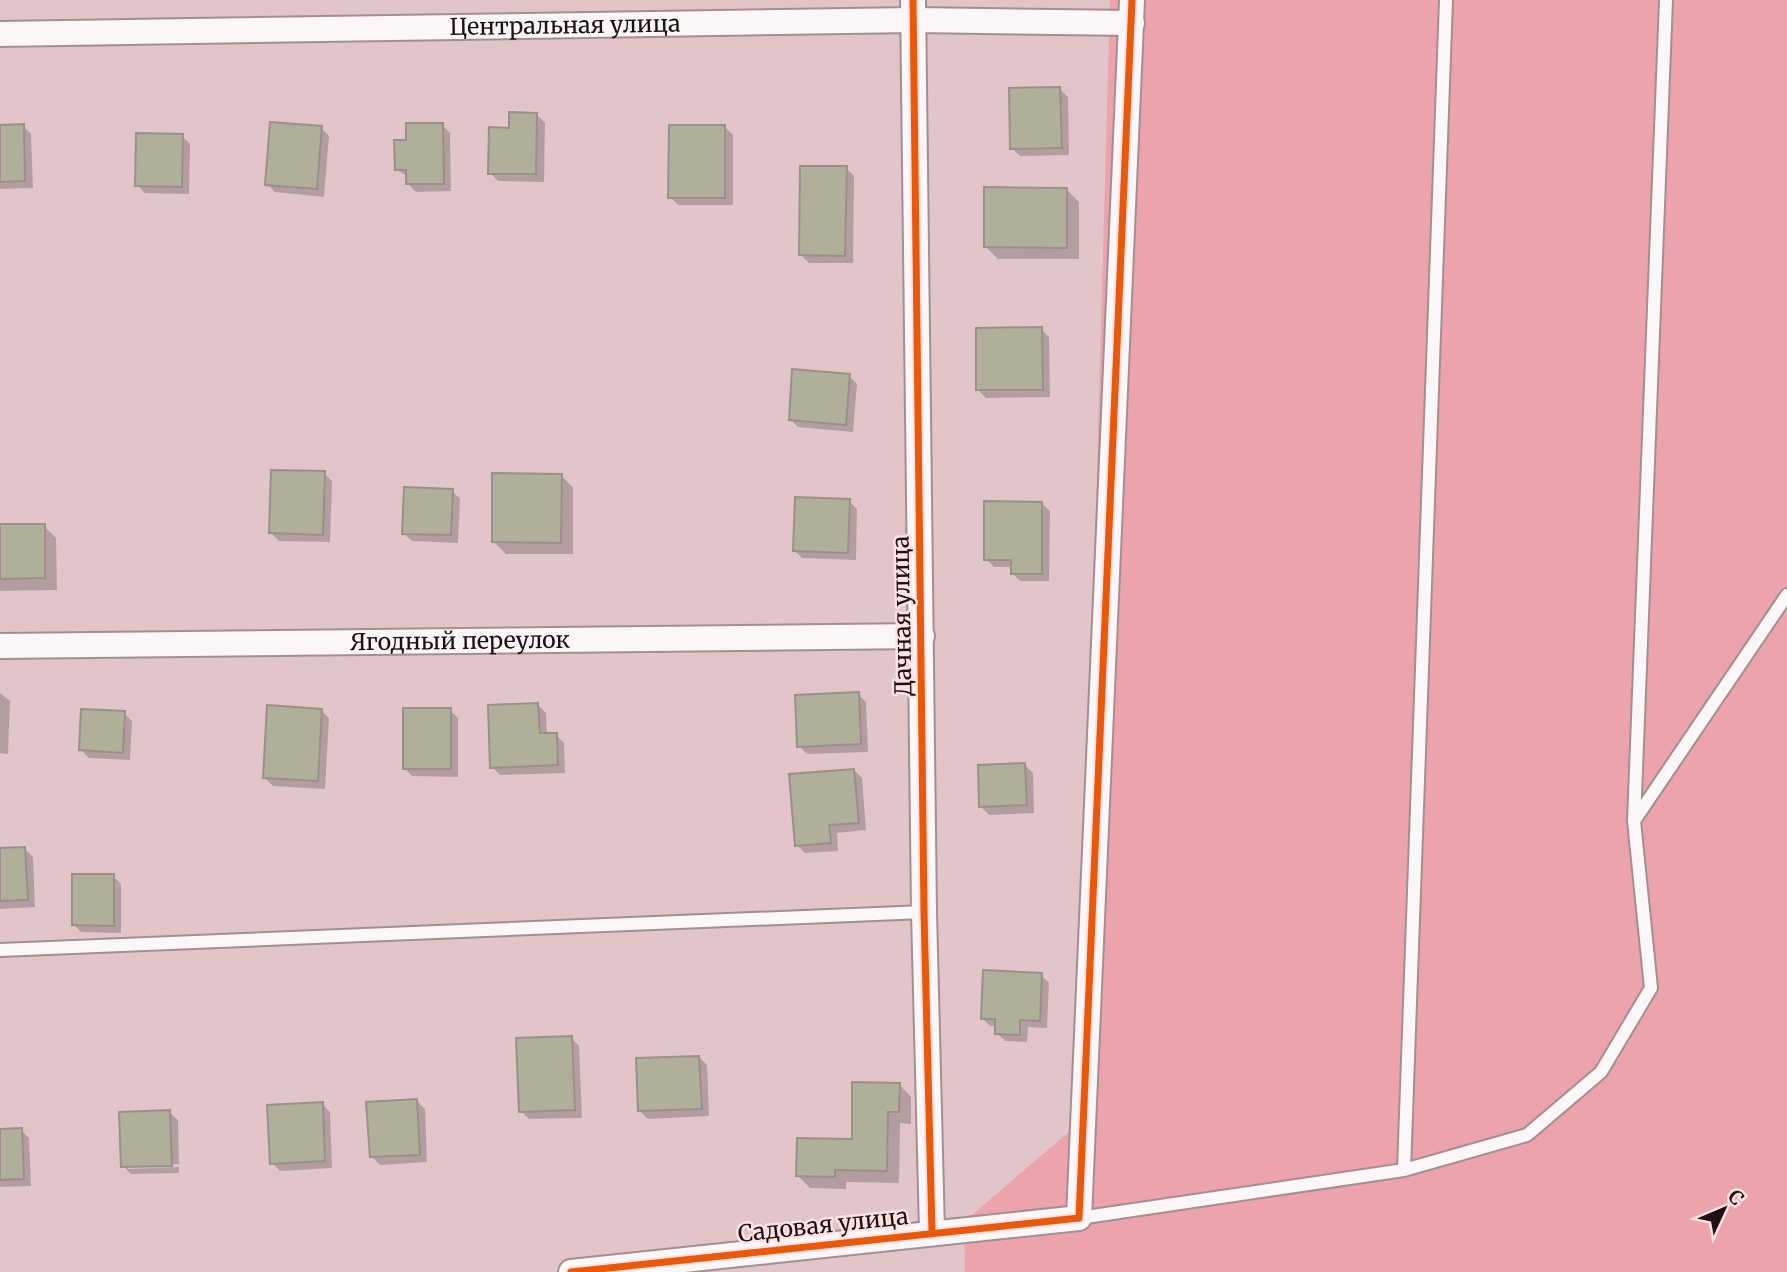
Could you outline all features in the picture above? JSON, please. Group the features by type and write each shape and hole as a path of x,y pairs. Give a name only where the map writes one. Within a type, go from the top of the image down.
{"street":[{"name":"Центральная улица","path":"0,34 914,10 1132,12"},
{"name":"Дачная улица","path":"914,10 924,912 932,1232"},
{"path":"1079,1218 1132,12"},
{"name":"Ягодный переулок","path":"0,646 922,636"},
{"name":"Садовая улица","path":"571,1272 1079,1218"}],"lane":[{"path":"1404,1170 1446,0"},
{"path":"1079,1218 1404,1170 1527,1135 1601,1072 1651,988 1634,821 1666,0"},
{"path":"1634,821 1787,595"},
{"path":"0,950 924,912"}],"shaded area":[{"path":"1110,0 1787,0 1787,1272 965,1272 964,1222 1079,1123"}],"building":[{"path":"1060,87 1062,148 1010,149 1009,88"},
{"path":"509,112 537,113 536,174 488,174 489,127 509,128"},
{"path":"270,122 322,126 317,189 265,185"},
{"path":"406,123 443,123 444,184 406,184 406,170 395,170 394,140 406,140"},
{"path":"24,124 25,181 0,182 0,125"},
{"path":"669,125 725,125 725,198 668,198"},
{"path":"136,133 183,134 182,187 135,186"},
{"path":"800,166 847,166 845,256 799,255"},
{"path":"984,187 1067,188 1067,248 984,247"},
{"path":"1042,327 1043,390 976,390 976,328"},
{"path":"792,369 850,374 846,425 789,420"},
{"path":"271,470 325,471 323,535 269,533"},
{"path":"492,473 562,474 561,543 492,542"},
{"path":"404,487 453,489 451,535 402,534"},
{"path":"795,497 850,499 848,553 793,551"},
{"path":"984,501 1042,502 1042,574 1011,574 1011,560 984,560"},
{"path":"0,524 45,524 45,578 0,579"},
{"path":"859,692 861,744 797,747 795,695"},
{"path":"538,703 540,733 557,733 558,765 490,768 488,705"},
{"path":"267,705 322,709 318,781 263,778"},
{"path":"403,708 451,708 451,769 403,769"},
{"path":"81,709 125,711 123,753 79,750"},
{"path":"1025,763 1027,805 979,807 978,765"},
{"path":"854,769 859,823 829,825 831,843 795,846 789,774"},
{"path":"25,847 28,900 0,901 0,848"},
{"path":"72,874 114,874 114,926 72,925"},
{"path":"983,970 1042,973 1040,1021 1020,1020 1020,1035 995,1034 995,1019 981,1019"},
{"path":"572,1036 575,1110 519,1112 516,1038"},
{"path":"699,1056 702,1109 638,1111 636,1058"},
{"path":"852,1082 900,1083 899,1112 888,1112 887,1171 835,1170 835,1177 796,1176 797,1138 852,1139"},
{"path":"417,1099 420,1155 370,1157 366,1102"},
{"path":"323,1102 325,1161 270,1164 267,1105"},
{"path":"170,1110 172,1166 121,1167 119,1112"},
{"path":"22,1128 24,1179 0,1180 0,1129"}],"cycle path":[{"path":"913,0 924,912 932,1232"},
{"path":"571,1272 1079,1218 1132,0"}]}
